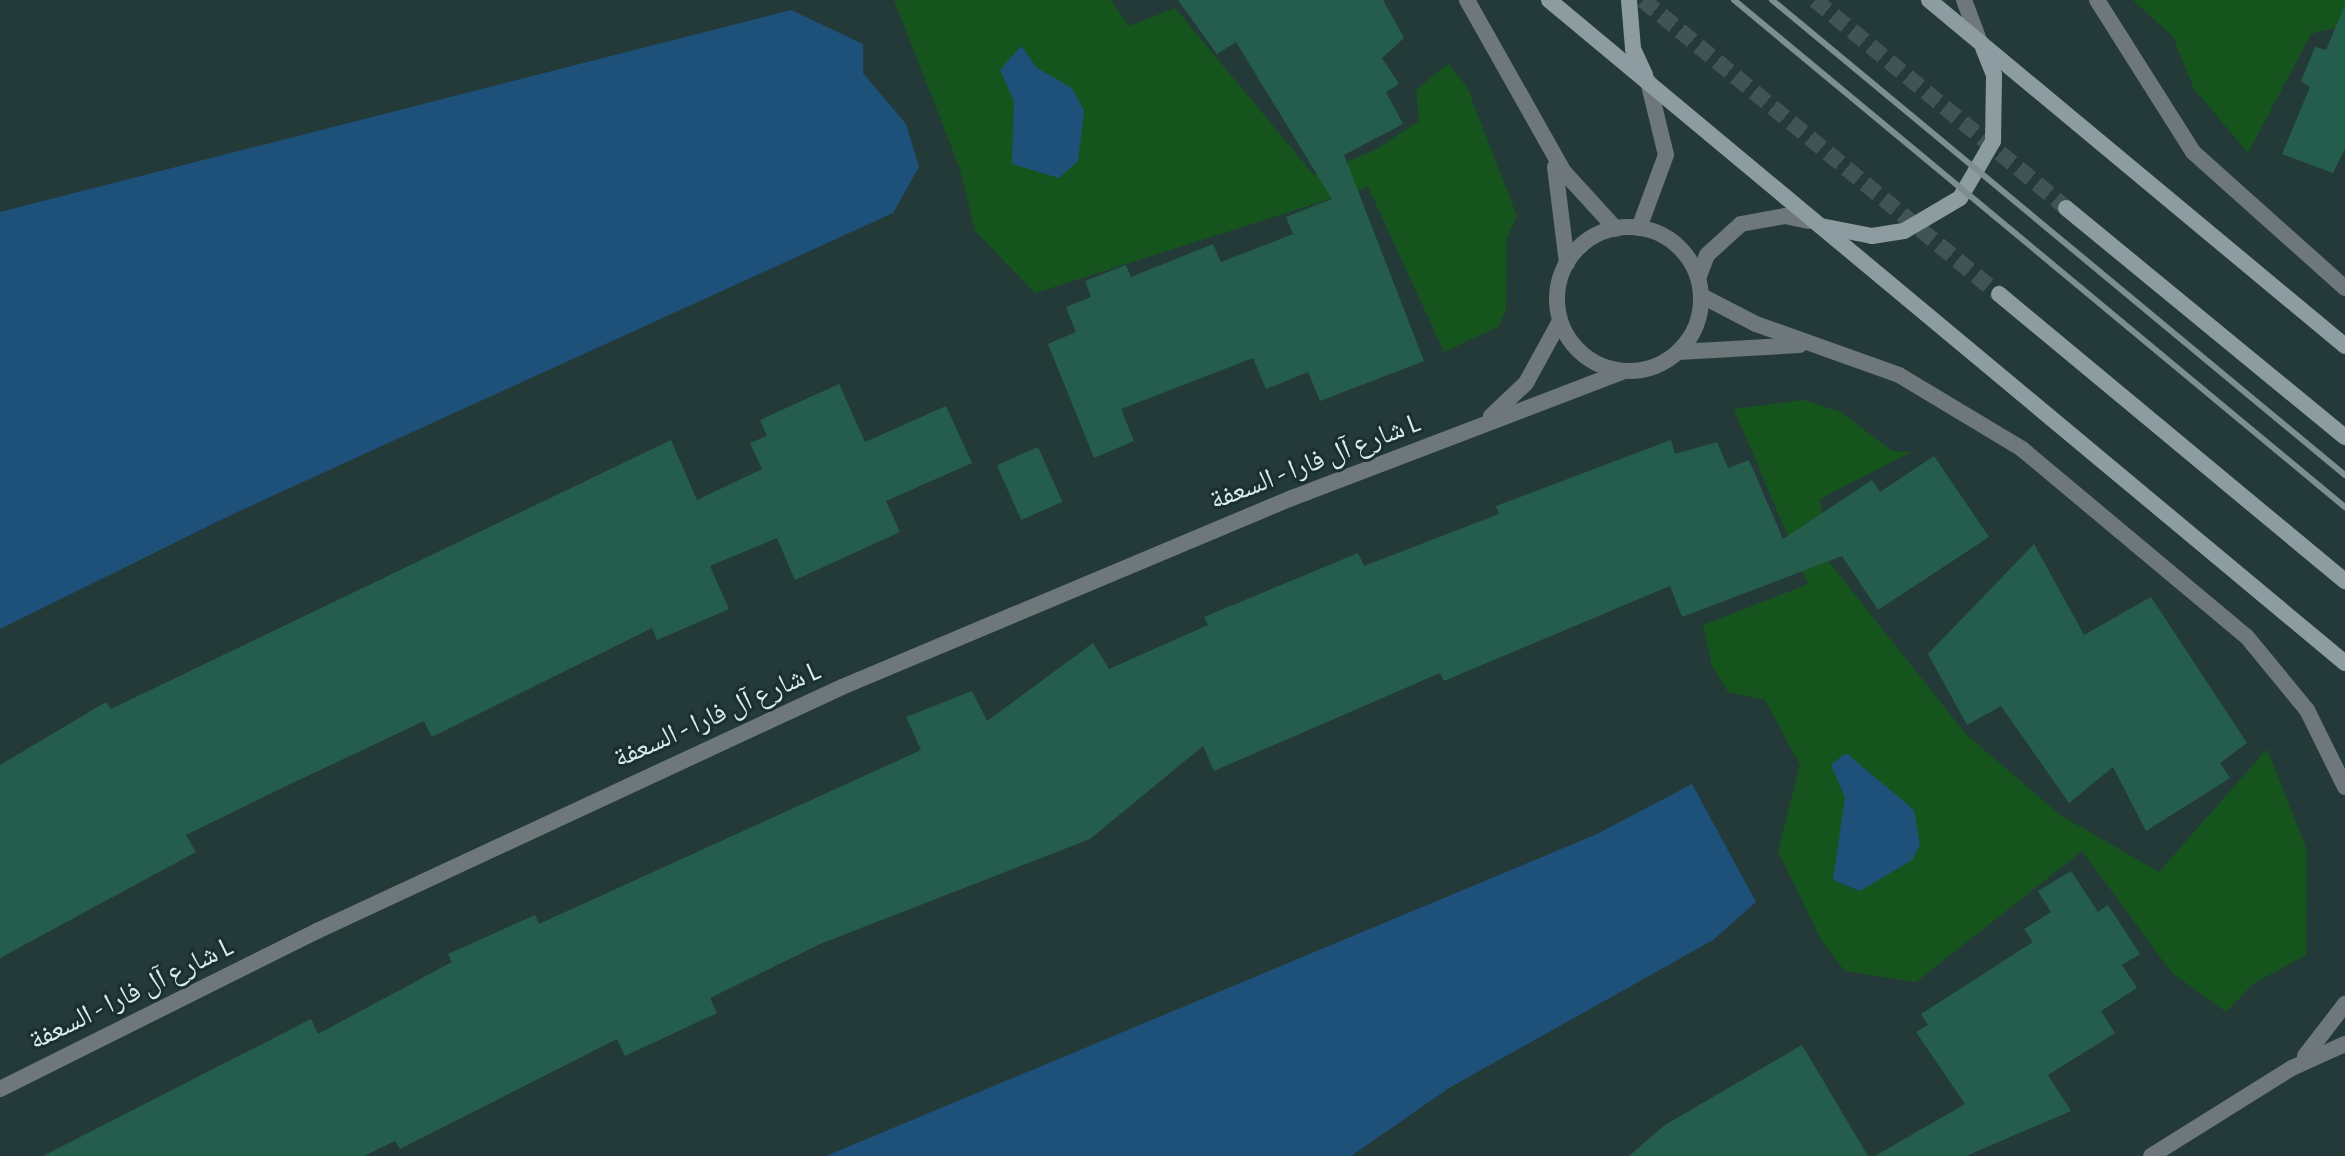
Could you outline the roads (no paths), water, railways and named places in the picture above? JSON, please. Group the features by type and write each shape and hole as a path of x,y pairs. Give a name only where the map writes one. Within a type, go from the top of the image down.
{"street":[{"path":"1467,0 1551,150 1616,229"},
{"path":"1549,0 1647,80 1808,221 2345,663"},
{"path":"1629,0 1633,49 1662,116 1666,155 1639,228"},
{"path":"1929,0 2345,346"},
{"path":"1699,276 1707,255 1741,224 1785,216 1872,236 1904,231 1960,198 1993,141 1994,75 1964,0"},
{"path":"2097,0 2193,152 2345,288"},
{"path":"1551,150 1567,263 1560,321 1583,355 1622,372 1661,364 1679,352 1700,317 1702,296 1699,276 1675,244 1639,228 1616,229 1597,235 1567,263"},
{"path":"2066,208 2345,437"},
{"path":"1999,294 2345,581"},
{"path":"1702,296 1814,345 1899,375 1982,420 2211,605 2278,671 2345,787"},
{"name":"شارع آل فارا - السعفة L","path":"1473,429 1526,383 1560,321"},
{"path":"1679,352 1814,345"},
{"name":"شارع آل فارا - السعفة L","path":"0,1089 331,924 842,687 1473,429 1622,372"},
{"path":"2292,1068 2345,1004"},
{"path":"2151,1156 2292,1068 2345,1044"}],"water":[{"path":"791,10 863,44 863,73 906,124 919,167 893,213 235,513 0,629 0,212"},
{"path":"1021,46 1037,68 1072,88 1084,111 1078,161 1059,178 1012,164 1014,101 1000,70"},
{"path":"1846,753 1914,810 1920,845 1912,860 1860,891 1833,880 1845,797 1831,765"},
{"path":"1692,784 1756,902 1713,940 1449,1088 1351,1156 826,1156 1597,834"}],"tunnel":[{"path":"1643,0 1999,294"},
{"path":"1815,0 2066,208"}],"railway":[{"path":"1734,0 2345,507"},
{"path":"1772,0 2345,475"}]}
